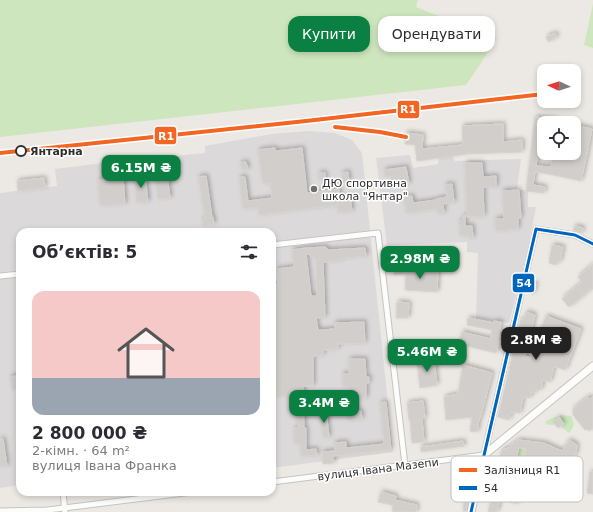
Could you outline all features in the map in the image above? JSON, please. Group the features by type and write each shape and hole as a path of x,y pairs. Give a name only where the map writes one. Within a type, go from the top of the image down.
{"street":[{"path":"484,455 536,229 575,235 593,244"},
{"path":"276,245 378,233 405,465"},
{"path":"0,276 16,274"},
{"path":"484,455 593,366"},
{"name":"вулиця Івана Мазепи","path":"476,456 484,455"},
{"name":"вулиця Івана Мазепи","path":"276,481 451,459"},
{"path":"63,496 65,510"},
{"path":"0,511 65,510 164,496"},
{"path":"471,512 473,502"}],"shaded area":[{"path":"308,131 335,133 352,140 362,153 393,452 276,467 276,228 16,228 16,486 0,488 0,193 57,186 55,169 205,153 205,146 272,134"},
{"path":"410,155 413,168 438,164 439,157 452,156 455,161 521,159 517,189 528,190 528,207 536,207 527,253 509,323 476,318 478,253 467,252 467,242 387,245 376,158"}],"green space":[{"path":"0,0 418,0 416,7 439,16 378,16 378,52 488,52 466,85 0,137"},
{"path":"593,4 593,48 584,45"},
{"path":"562,415 571,416 574,424 569,433 559,426 548,425 545,422 549,419"},
{"path":"519,450 525,450 525,456 517,456"}],"building":[{"path":"555,33 557,37 548,42 546,37"},
{"path":"535,117 537,117 536,166 551,167 552,160 581,160 581,127 592,129 581,181 535,172 533,185 545,187 544,193 526,191"},
{"path":"503,124 503,142 522,140 522,152 467,154 417,161 415,145 405,144 406,133 423,135 422,149 463,145 462,126"},
{"path":"275,148 276,151 302,148 307,193 339,189 340,198 350,197 352,211 338,213 337,205 259,215 258,207 243,209 239,177 245,177 248,201 272,198 270,183 263,184 258,150"},
{"path":"246,162 248,169 242,170 240,163"},
{"path":"465,163 482,163 483,177 496,176 496,187 483,187 484,216 467,217"},
{"path":"406,167 409,184 391,186 390,176 385,177 384,170"},
{"path":"348,172 349,182 343,182 342,173"},
{"path":"167,173 170,198 158,199 155,174"},
{"path":"319,173 325,173 325,180 319,180"},
{"path":"145,175 148,202 137,203 133,176"},
{"path":"206,176 214,224 203,226 202,219 205,218 198,177"},
{"path":"123,177 125,204 100,206 98,180"},
{"path":"44,178 45,188 18,191 17,181"},
{"path":"452,184 454,202 443,204 444,213 438,214 437,209 406,213 404,197 412,196 413,203 436,200 447,197 445,185"},
{"path":"519,190 521,218 518,218 518,229 496,231 495,219 504,219 502,191"},
{"path":"464,215 465,226 472,226 473,238 468,238 468,233 463,236 459,233 461,226 459,222 462,220"},
{"path":"575,226 583,228 582,233 573,230"},
{"path":"552,245 563,247 560,262 557,261 556,265 549,263"},
{"path":"325,247 329,250 365,248 366,256 323,262 325,317 316,318 318,330 335,329 334,323 364,322 365,343 338,344 338,349 323,350 323,355 313,356 313,386 303,386 304,428 306,428 306,450 316,449 317,455 301,456 300,444 294,444 294,428 298,428 297,396 276,397 276,284 278,284 276,269 294,267 292,250","holes":["306,253 316,259 317,296 311,296"]},
{"path":"593,264 593,287 569,307 562,299 582,282 578,277"},
{"path":"404,269 438,271 437,292 405,290 406,274 394,275 394,270"},
{"path":"531,283 536,284 533,294 529,293"},
{"path":"397,302 409,303 408,318 396,318"},
{"path":"526,312 535,315 525,356 530,358 546,316 581,329 565,370 554,366 550,382 543,380 541,390 536,389 535,393 532,392 530,398 523,397 520,413 511,412 509,420 498,417 521,319 524,320"},
{"path":"468,318 494,323 494,321 501,322 496,353 459,344 462,332 491,339 492,330 467,325"},
{"path":"349,359 365,359 366,377 369,377 369,383 366,383 366,398 350,398 349,387 343,387 342,374 349,374"},
{"path":"434,359 437,385 420,388 417,361"},
{"path":"463,365 492,373 479,419 477,432 470,431 472,417 446,420 444,397 458,394"},
{"path":"16,376 16,390 12,390 10,377"},
{"path":"593,396 593,428 589,431 587,429 585,430 573,415 573,409 588,397 590,399"},
{"path":"423,401 425,418 422,419 424,442 412,443 407,403"},
{"path":"386,402 391,450 333,456 334,463 323,464 322,452 335,451 334,443 346,442 346,448 384,444 380,403"},
{"path":"326,409 329,437 323,438 320,410"},
{"path":"361,411 362,419 348,421 347,413"},
{"path":"559,417 564,424 558,428 553,422"},
{"path":"0,439 3,439 7,466 0,467"},
{"path":"518,440 544,443 562,451 569,440 577,445 574,456 525,456 526,449 519,447 517,456 500,456 504,449 509,448"},
{"path":"463,441 464,446 421,452 421,447"},
{"path":"590,472 593,472 593,494 587,493"},
{"path":"381,492 396,496 395,500 417,505 416,512 392,511 393,505 378,502"},
{"path":"464,502 468,502 466,511 463,511"},
{"path":"490,502 499,502 497,512 488,512"}],"rail line":[{"name":"R1","path":"0,153 537,95"},
{"name":"R1","path":"335,127 380,132 406,137"}],"transit line":[{"name":"54","path":"484,456 536,229 575,235 593,244"},
{"name":"54","path":"471,512 473,502"}],"place":[{"name":"Янтарна","path":"21,151"},
{"name":"ДЮ спортивна школа \"Янтар\"","path":"314,189"}]}
